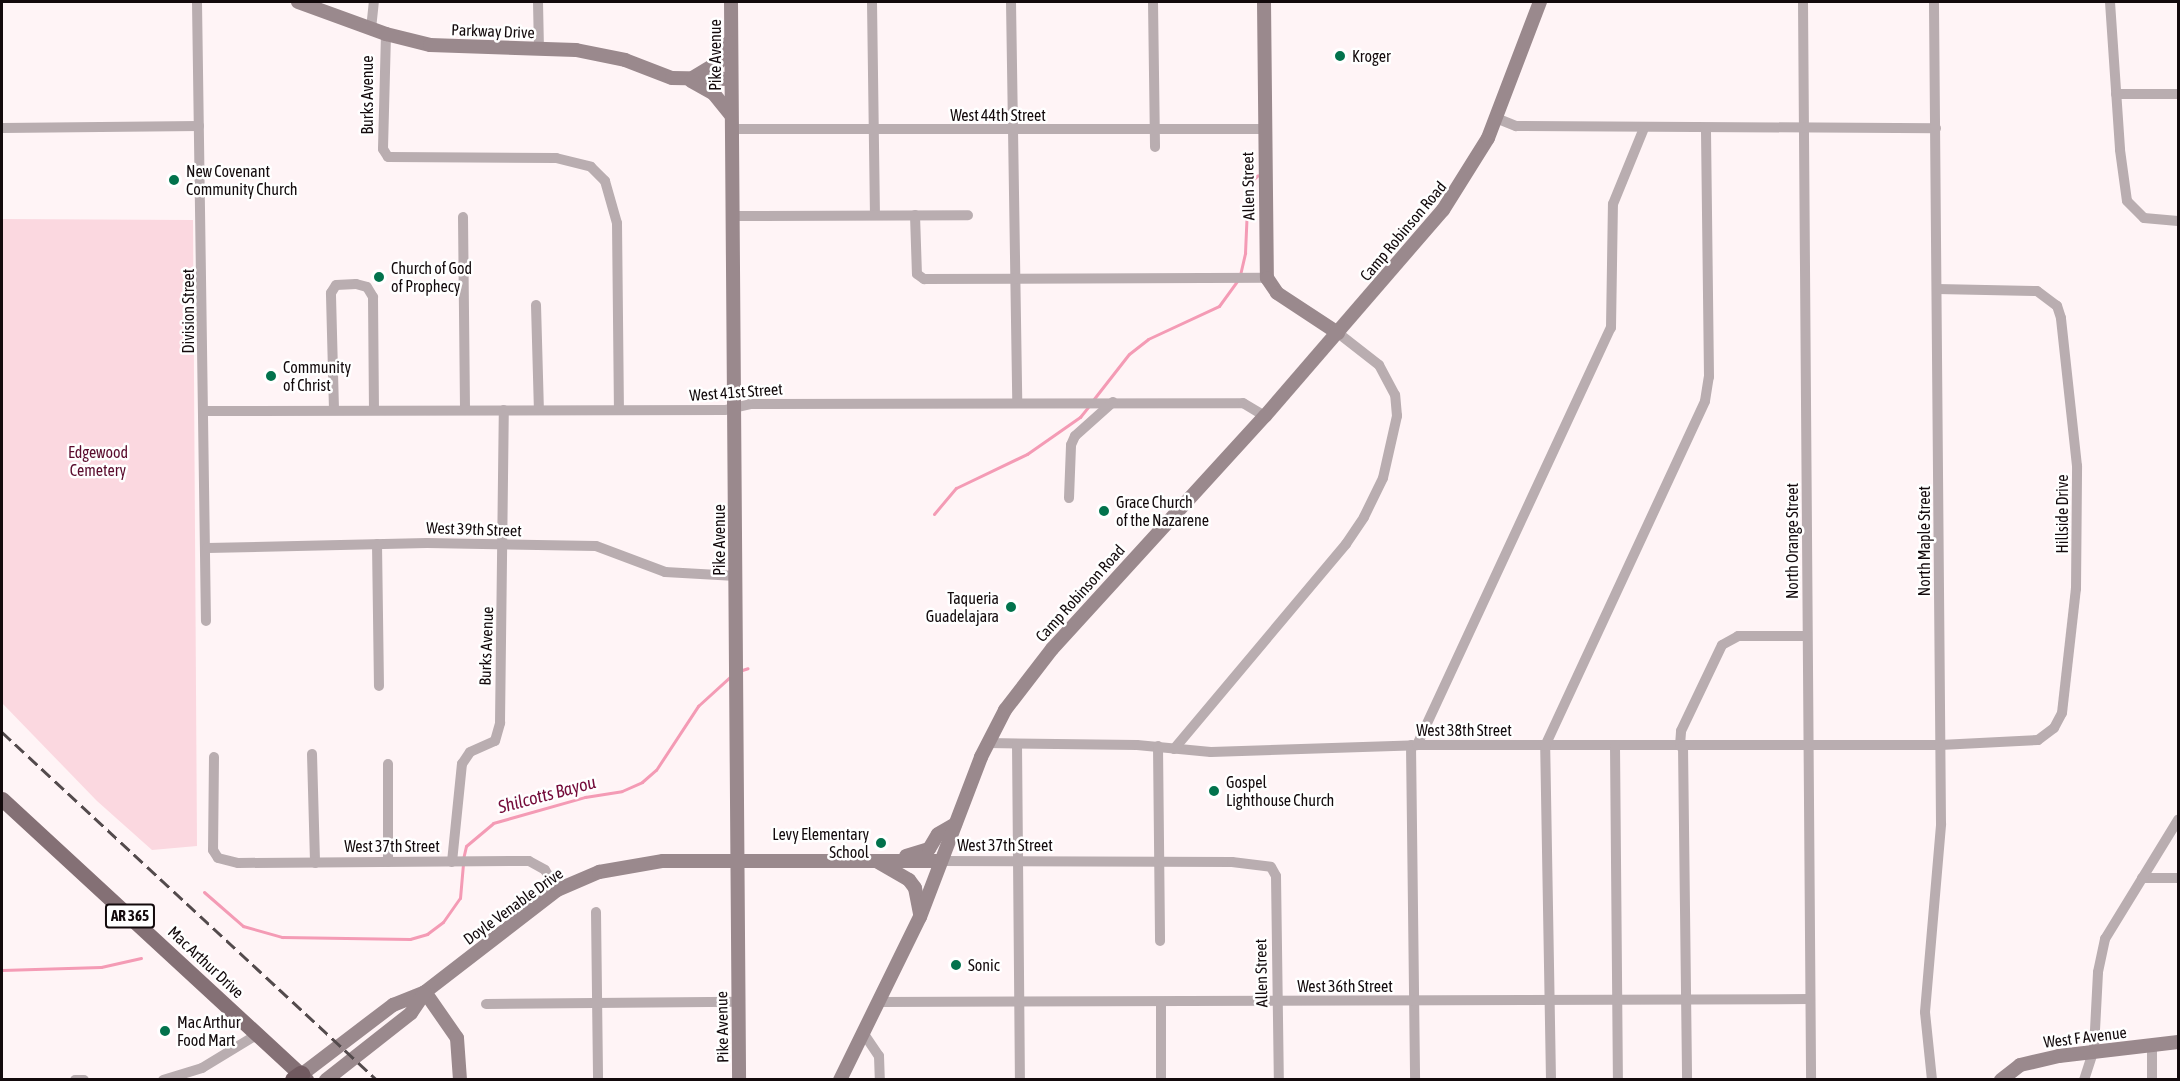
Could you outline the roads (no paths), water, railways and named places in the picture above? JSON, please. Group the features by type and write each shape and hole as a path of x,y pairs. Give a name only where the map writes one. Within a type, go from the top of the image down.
{"main road":[{"name":"Parkway Drive","path":"298,2 386,34 454,48 539,49 607,55 672,78 731,79"},
{"name":"Pike Avenue","path":"731,2 740,1080"},
{"name":"Allen Street","path":"1264,2 1267,278"},
{"name":"Camp Robinson Road","path":"840,1080 920,917 954,824 988,743 1005,710 1039,664 1265,416 1443,210 1474,165 1496,118 1540,2"},
{"path":"689,80 719,62 731,35"},
{"name":"Parkway Drive","path":"689,80 714,94 732,122"},
{"path":"1267,278 1277,293 1338,333"},
{"name":"Mac Arthur Drive","path":"2,798 258,1034 301,1078"},
{"path":"895,862 929,849 938,834 954,824"},
{"name":"West 37th Street","path":"737,861 941,861"},
{"name":"Doyle Venable Drive","path":"301,1078 393,1005 425,992 557,890 599,872 632,864 737,861"},
{"path":"878,862 909,880 915,888 920,917"},
{"path":"425,992 457,1038 460,1080"},
{"name":"Doyle Venable Drive","path":"326,1080 411,1013 425,992"},
{"name":"West F Avenue","path":"2001,1080 2032,1061 2178,1042"}],"street":[{"name":"Division Street","path":"197,2 207,548 206,621"},
{"path":"371,29 374,2"},
{"path":"538,2 539,49"},
{"path":"872,2 875,214"},
{"path":"1011,2 1017,403"},
{"path":"1153,2 1155,147"},
{"name":"North Orange Street","path":"1803,2 1811,1080"},
{"name":"North Maple Street","path":"1932,1080 1924,1012 1939,863 1934,2"},
{"path":"2110,2 2125,194 2136,212 2152,220 2178,221"},
{"name":"Burks Avenue","path":"386,34 382,67 386,156 393,159 556,158 583,163 597,171 609,190 616,214 620,411"},
{"path":"2116,94 2178,94"},
{"path":"1496,118 1516,126 1936,128"},
{"name":"West 44th Street","path":"732,122 873,130 1264,129"},
{"path":"2,128 199,126"},
{"path":"1415,1080 1414,745 1611,328 1613,204 1644,128"},
{"path":"1551,1080 1545,746 1701,413 1708,387 1706,128"},
{"path":"915,215 918,276 1267,278"},
{"path":"733,216 968,215"},
{"path":"463,217 465,410"},
{"path":"334,410 330,293 336,285 356,284 367,287 373,297 374,410"},
{"name":"Hillside Drive","path":"1937,289 2031,290 2048,297 2057,306 2075,429 2078,509 2072,642 2059,722 2047,735 2029,743 1940,745"},
{"path":"536,305 539,410"},
{"path":"1174,749 1346,544 1364,517 1383,478 1397,416 1395,395 1379,365 1338,333"},
{"path":"1069,498 1071,445 1075,436 1108,402"},
{"name":"West 41st Street","path":"205,411 620,411 736,407 1108,402 1243,403 1265,416"},
{"name":"Burks Avenue","path":"453,862 462,764 470,752 495,741 499,734 505,546 504,410"},
{"path":"377,544 379,686"},
{"name":"West 39th Street","path":"207,548 377,544 596,546 664,572 736,576"},
{"path":"1687,1080 1681,731 1722,645 1738,636 1807,636"},
{"name":"West 38th Street","path":"988,743 1158,746 1211,752 1414,745 1940,745"},
{"path":"1017,744 1020,1080"},
{"path":"1158,746 1160,941"},
{"path":"1615,746 1618,1080"},
{"path":"312,754 315,863"},
{"name":"West 37th Street","path":"214,757 215,856 238,863 529,861 544,870 557,890"},
{"path":"388,764 388,862"},
{"path":"2084,1080 2093,1052 2102,947 2178,820"},
{"name":"West 37th Street","path":"941,861 1241,862 1271,867"},
{"name":"Allen Street","path":"1271,867 1276,876 1279,1080"},
{"path":"2142,878 2178,878"},
{"path":"596,912 598,1080"},
{"name":"West 36th Street","path":"880,1002 1161,1003 1810,999"},
{"path":"486,1004 738,1002"},
{"path":"1161,1003 1161,1080"},
{"path":"163,1080 202,1068 258,1034"},
{"path":"864,1034 879,1056 880,1080"},
{"path":"2152,1046 2152,1080"},
{"path":"75,1080 84,1080"}],"waterway":[{"path":"1240,275 1245,253 1248,184 1258,175"},
{"path":"1093,400 1129,354 1148,339 1219,306 1237,281"},
{"path":"934,514 956,488 1027,454 1080,417 1088,407"},
{"name":"Shilcotts Bayou","path":"739,671 748,668"},
{"name":"Shilcotts Bayou","path":"463,859 466,846 493,823 585,797 622,791 642,782 656,770 698,706 733,674"},
{"name":"Shilcotts Bayou","path":"204,892 243,926 282,937 410,939 427,934 443,922 460,898 463,865"},
{"name":"Shilcotts Bayou","path":"2,970 101,967 141,958"}],"railway":[{"path":"2,732 377,1080"}],"place":[{"name":"Kroger","path":"1340,56"},
{"name":"New Covenant Community Church","path":"174,180"},
{"name":"Church of God of Prophecy","path":"379,277"},
{"name":"Community of Christ","path":"271,376"},
{"name":"Grace Church of the Nazarene","path":"1104,511"},
{"name":"Taqueria Guadelajara","path":"1011,607"},
{"name":"Gospel Lighthouse Church","path":"1214,791"},
{"name":"Levy Elementary School","path":"881,843"},
{"name":"Sonic","path":"956,965"},
{"name":"Mac Arthur Food Mart","path":"165,1031"}],"park label":[{"name":"Edgewood Cemetery","path":"98,461"}]}
